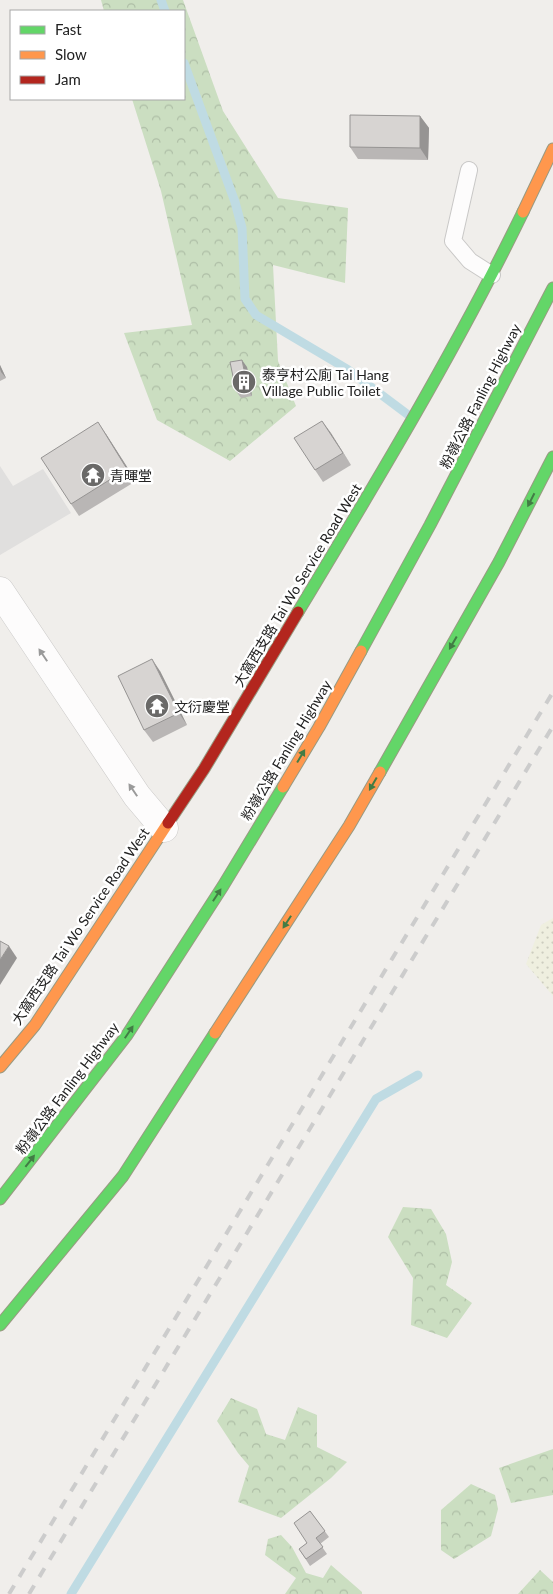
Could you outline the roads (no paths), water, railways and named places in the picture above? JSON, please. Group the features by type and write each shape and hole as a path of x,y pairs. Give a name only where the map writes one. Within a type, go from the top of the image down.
{"main road":[{"name":"大窩西支路 Tai Wo Service Road West","path":"0,1067 35,1025 209,760 397,448 492,275 553,149"},
{"name":"粉嶺公路 Fanling Highway","path":"0,1199 127,1035 238,860 319,727 434,516 553,288"},
{"path":"0,1325 123,1176 349,826 498,562 553,457"}],"street":[{"path":"0,591 137,796 164,828"}],"lane":[{"path":"469,170 453,242 470,261 492,275"}],"waterway":[{"path":"161,0 165,10"},
{"path":"185,66 235,202 242,228 245,299 256,315 347,369 411,417"},
{"path":"71,1594 376,1099 418,1075"}],"railway":[{"path":"9,1594 553,692"},
{"path":"29,1594 553,726"}],"place":[{"name":"泰亨村公廁 Tai Hang Village Public Toilet","path":"244,382"},
{"name":"青暉堂","path":"93,475"},
{"name":"文衍慶堂","path":"157,706"}]}
